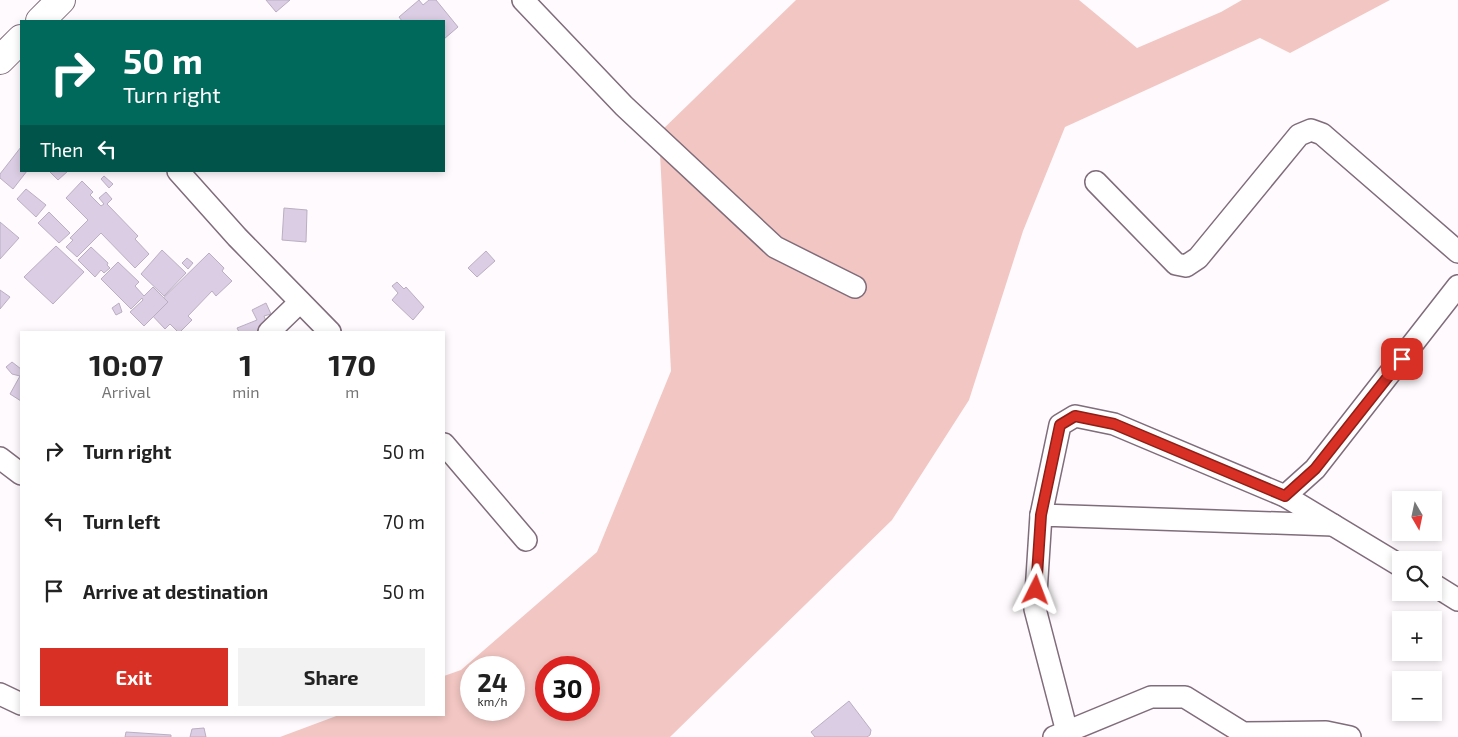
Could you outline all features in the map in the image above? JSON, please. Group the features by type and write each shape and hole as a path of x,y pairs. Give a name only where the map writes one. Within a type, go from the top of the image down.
{"main road":[{"path":"42,20 61,0"},
{"path":"0,60 20,40"}],"street":[{"path":"523,0 624,106 775,248 855,287"},
{"path":"1096,182 1176,264 1186,266 1198,258 1299,134 1311,130 1322,134 1458,252"},
{"path":"179,172 237,237 329,331"},
{"path":"1285,496 1315,469 1458,286"},
{"path":"270,331 300,302"},
{"path":"1350,737 1326,732 1243,733 1185,697 1151,697 1061,734 1036,609 1041,515 1060,425 1075,416 1114,424 1285,496 1392,561"},
{"path":"445,445 526,540"},
{"path":"0,458 20,473"},
{"path":"1041,515 1333,525"},
{"path":"1442,590 1458,600"},
{"path":"0,694 20,704"}],"shaded area":[{"path":"796,0 1079,0 1137,48 1221,12 1242,0 1390,0 1290,53 1260,38 1065,127 1023,231 969,400 892,520 670,737 280,737 336,716 445,716 445,676 460,670 460,721 525,721 525,656 477,656 597,552 671,371 659,133"}],"building":[{"path":"266,0 290,0 276,12"},
{"path":"419,0 423,5 429,0 436,0 458,27 445,38 445,20 401,20 399,17"},
{"path":"20,148 20,172 26,172 13,189 0,178 0,174"},
{"path":"50,172 67,172 58,180"},
{"path":"104,176 113,184 109,188 101,179"},
{"path":"82,181 93,192 90,195 101,206 104,204 99,198 106,192 112,199 107,204 138,236 135,239 149,254 135,268 101,233 77,257 66,247 73,240 70,238 88,220 66,198"},
{"path":"26,189 46,205 36,217 17,199"},
{"path":"284,208 307,210 306,242 282,240"},
{"path":"49,212 70,233 59,243 38,223"},
{"path":"0,222 19,238 0,259"},
{"path":"56,246 84,272 53,304 24,277"},
{"path":"91,247 108,263 107,265 110,268 104,273 101,270 95,277 78,260"},
{"path":"162,250 186,273 164,296 141,274"},
{"path":"486,251 495,261 477,277 468,268"},
{"path":"209,253 224,268 222,271 232,281 216,296 212,291 188,316 192,320 181,331 177,331 170,324 165,329 149,312"},
{"path":"187,258 193,263 188,269 182,263"},
{"path":"118,262 139,282 135,286 144,296 153,287 168,302 144,326 130,312 143,300 142,298 131,309 101,279"},
{"path":"397,282 404,289 406,287 424,307 413,320 392,300 398,293 392,286"},
{"path":"0,290 10,297 0,309"},
{"path":"119,303 122,312 116,315 112,308"},
{"path":"266,303 271,314 264,316 270,331 238,331 237,328 257,320 252,310"},
{"path":"12,362 20,368 20,376 12,374 6,367"},
{"path":"20,376 20,400 10,394"},
{"path":"849,701 871,730 870,735 867,737 815,737 811,732"},
{"path":"204,728 206,737 190,737 192,729"},
{"path":"126,732 171,735 171,737 125,737"}],"route":[{"path":"1036,590 1041,515 1060,425 1075,416 1114,424 1285,496 1315,469 1402,359"}]}
